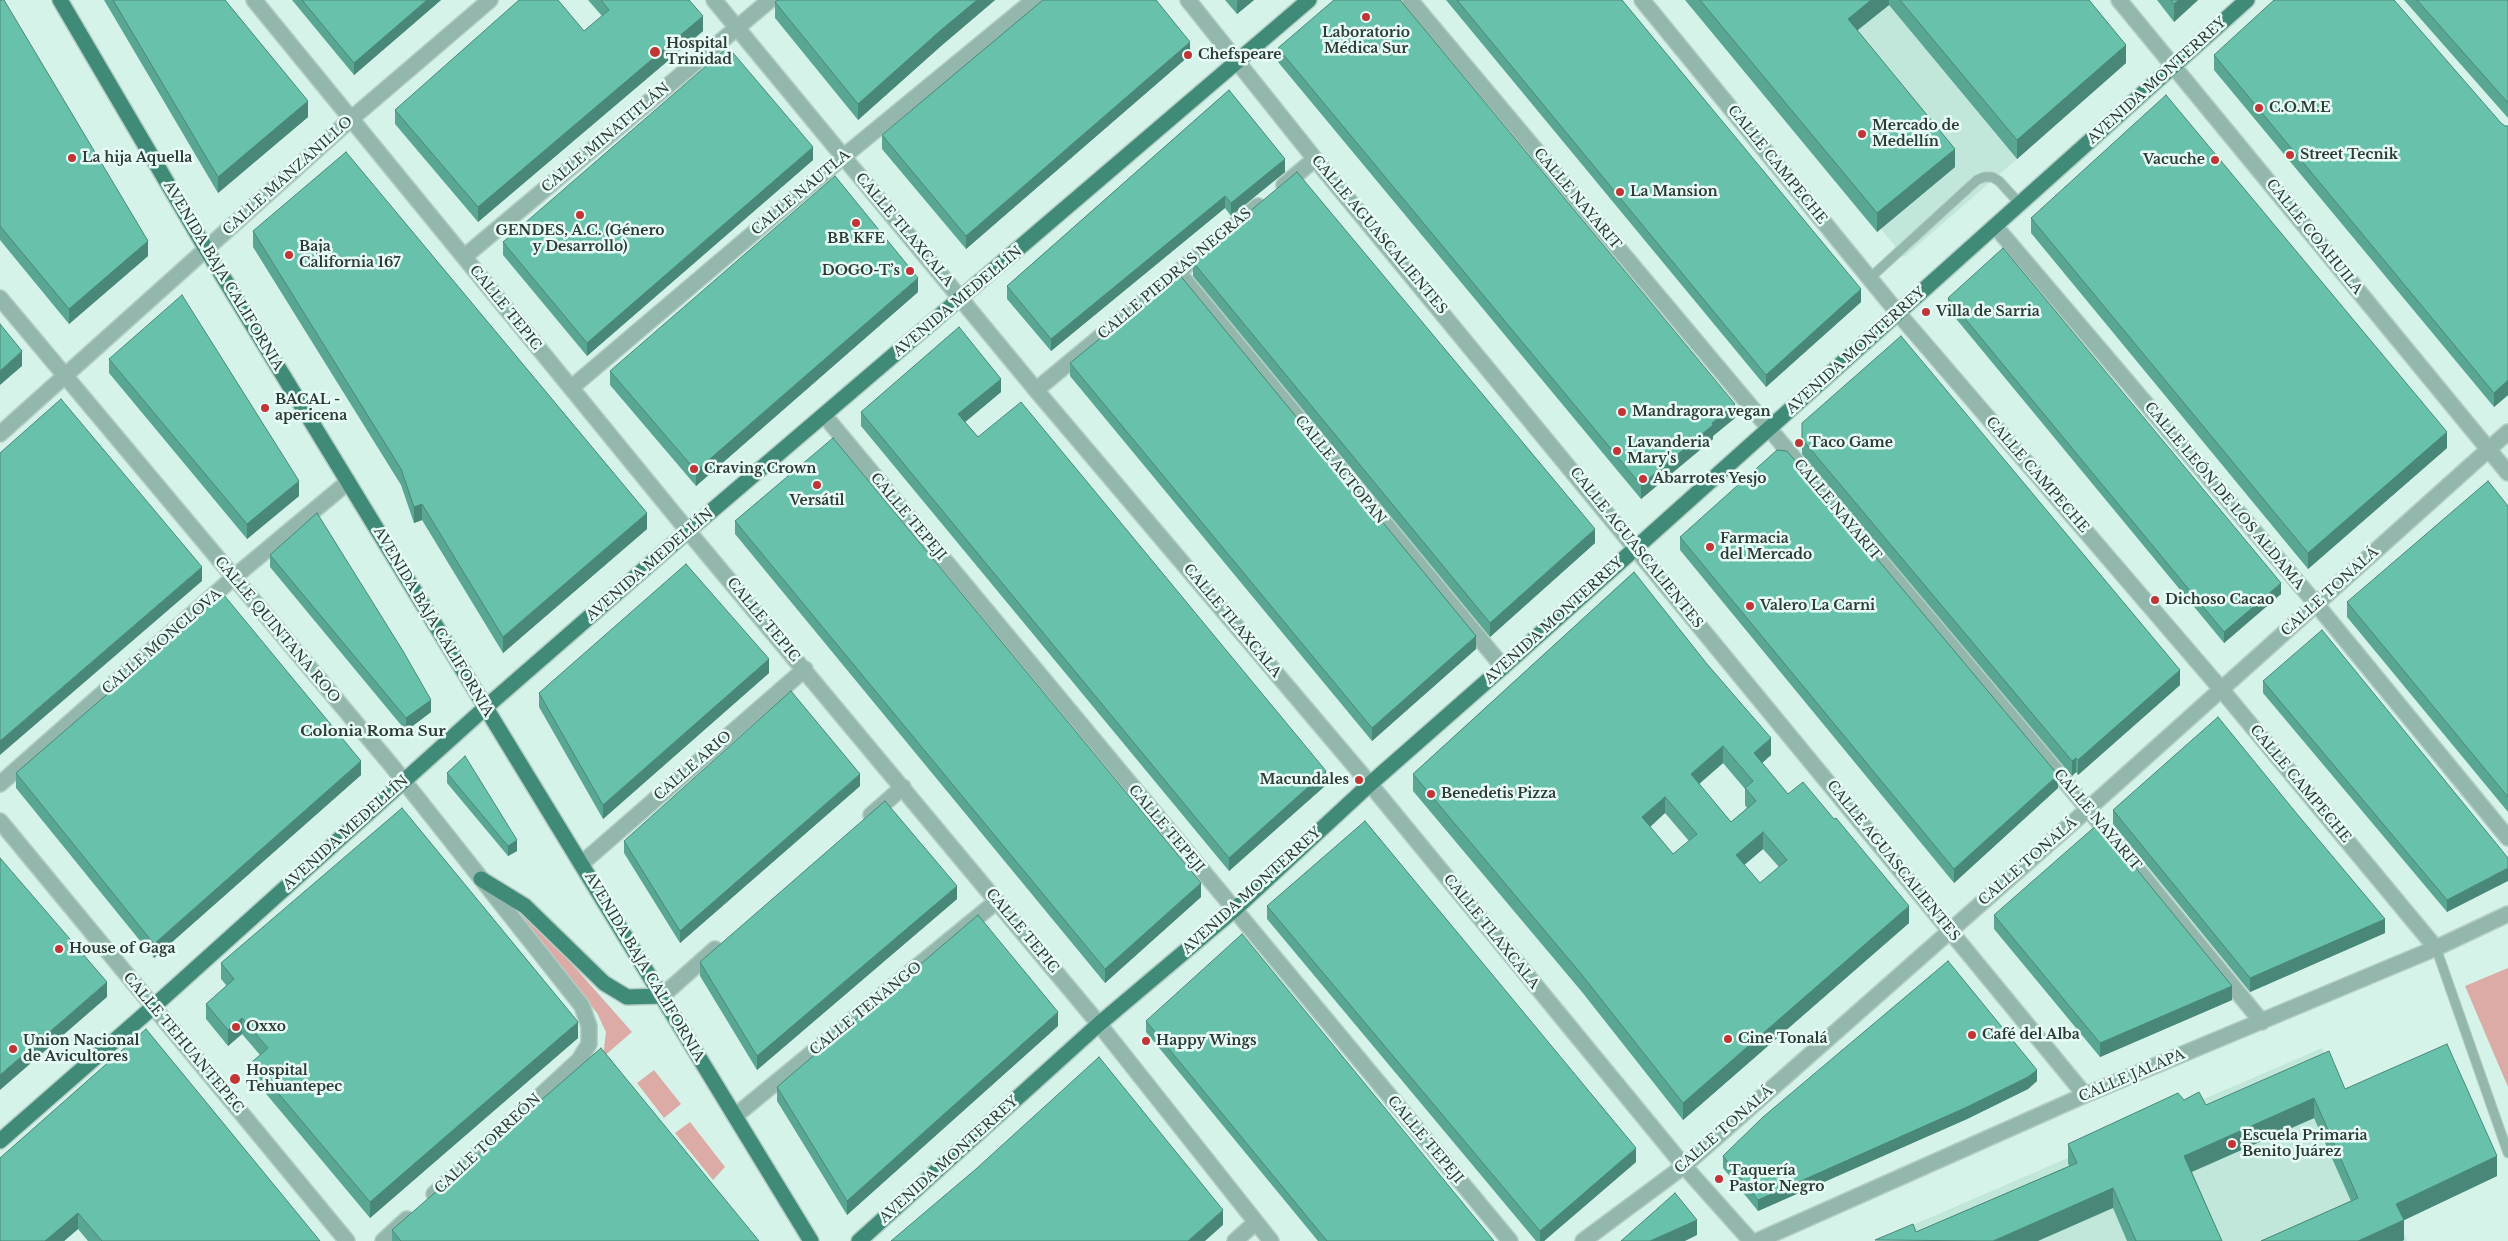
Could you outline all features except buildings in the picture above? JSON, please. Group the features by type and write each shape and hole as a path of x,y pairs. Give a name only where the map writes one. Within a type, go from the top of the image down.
{"main road":[{"name":"AVENIDA BAJA CALIFORNIA","path":"60,0 206,249 811,1241"},
{"name":"AVENIDA MEDELLÍN","path":"0,1141 154,1007 486,707 688,531 961,300 1309,0"},
{"name":"AVENIDA MONTERREY","path":"859,1241 1100,1024 1234,910 1370,784 2248,0"},
{"path":"481,878 525,906 604,983 627,997 662,996"}],"street":[{"name":"CALLE TEPIC","path":"255,0 688,531 805,668 996,901 1100,1024 1270,1241"},
{"name":"CALLE MANZANILLO","path":"0,434 351,120 490,0"},
{"name":"CALLE TLAXCALA","path":"714,0 1036,390 1370,784 1684,1166 1751,1241"},
{"name":"CALLE MINATITLÁN","path":"464,257 770,0"},
{"name":"CALLE NAUTLA","path":"571,388 843,157 1034,0"},
{"name":"CALLE AGUASCALIENTES","path":"1188,0 1315,159 1636,547 2085,1096"},
{"name":"CALLE NAYARIT","path":"1410,0 2088,809 2262,1022"},
{"name":"CALLE CAMPECHE","path":"1642,0 1898,313 2221,689 2436,948"},
{"name":"CALLE COAHUILA","path":"2119,0 2508,473"},
{"name":"CALLE PIEDRAS NEGRAS","path":"1036,390 1315,159"},
{"name":"CALLE LEÓN DE LOS ALDAMA","path":"1995,226 2317,605 2508,838"},
{"name":"CALLE ACTOPAN","path":"1178,272 1503,667"},
{"name":"CALLE QUINTANA ROO","path":"0,298 403,780 481,878 582,1006 589,1026 589,1044"},
{"name":"CALLE TEPEJI","path":"824,415 1510,1241"},
{"name":"CALLE TONALÁ","path":"1583,1241 1684,1166 1950,932 2508,432"},
{"name":"CALLE MONCLOVA","path":"0,784 233,578 348,482"},
{"name":"CALLE ARIO","path":"581,864 805,668"},
{"path":"858,826 903,787"},
{"name":"CALLE TEHUANTEPEC","path":"0,821 347,1241"},
{"name":"CALLE TENANGO","path":"735,1116 996,901"},
{"name":"CALLE JALAPA","path":"1757,1241 2085,1096 2436,948 2508,914"},
{"path":"662,996 727,939"},
{"name":"CALLE TORREÓN","path":"383,1241 579,1060 589,1044"},
{"path":"1235,1241 1255,1223"}],"lane":[{"path":"1870,278 1977,180 1984,177 1992,177 1999,181 2020,204"},
{"path":"2436,948 2508,1153"}],"shaded area":[{"name":"Mercado de Medellín","path":"1692,0 1885,0 2017,159 1904,257"},
{"path":"492,884 533,920 632,1032 603,1057 606,1032 597,1013"},
{"path":"2508,968 2508,1087 2465,986"},
{"name":"Escuela Primaria Benito Juárez","path":"2322,1048 2407,1241 1876,1241"},
{"path":"654,1070 681,1104 664,1118 637,1083"},
{"path":"690,1122 725,1167 713,1180 675,1133"}],"place":[{"name":"Laboratorio Médica Sur","path":"1366,17"},
{"name":"Hospital Trinidad","path":"655,52"},
{"name":"Chefspeare","path":"1188,55"},
{"name":"C.O.M.E","path":"2259,108"},
{"name":"Mercado de Medellín","path":"1862,134"},
{"name":"Street Tecnik","path":"2290,155"},
{"name":"La hija Aquella","path":"72,158"},
{"name":"Vacuche","path":"2215,160"},
{"name":"La Mansion","path":"1620,192"},
{"name":"GENDES, A.C. (Género y Desarrollo)","path":"580,215"},
{"name":"BB KFE","path":"856,223"},
{"name":"Baja California 167","path":"289,255"},
{"name":"DOGO-T’s","path":"910,271"},
{"name":"Villa de Sarria","path":"1926,312"},
{"name":"BACAL - apericena","path":"265,408"},
{"name":"Mandragora vegan","path":"1622,412"},
{"name":"Taco Game","path":"1799,443"},
{"name":"Lavanderia Mary's","path":"1617,451"},
{"name":"Craving Crown","path":"694,469"},
{"name":"Abarrotes Yesjo","path":"1643,479"},
{"name":"Versátil","path":"817,485"},
{"name":"Farmacia del Mercado","path":"1710,547"},
{"name":"Dichoso Cacao","path":"2155,600"},
{"name":"Valero La Carni","path":"1750,606"},
{"name":"Macundales","path":"1359,780"},
{"name":"Benedetis Pizza","path":"1431,794"},
{"name":"House of Gaga","path":"59,949"},
{"name":"Oxxo","path":"236,1027"},
{"name":"Café del Alba","path":"1972,1035"},
{"name":"Cine Tonalá","path":"1728,1039"},
{"name":"Happy Wings","path":"1146,1041"},
{"name":"Union Nacional de Avicultores","path":"13,1049"},
{"name":"Hospital Tehuantepec","path":"235,1079"},
{"name":"Escuela Primaria Benito Juárez","path":"2232,1144"},
{"name":"Taquería Pastor Negro","path":"1719,1179"}],"district":[{"name":"Colonia Roma Sur","path":"373,732"}]}
